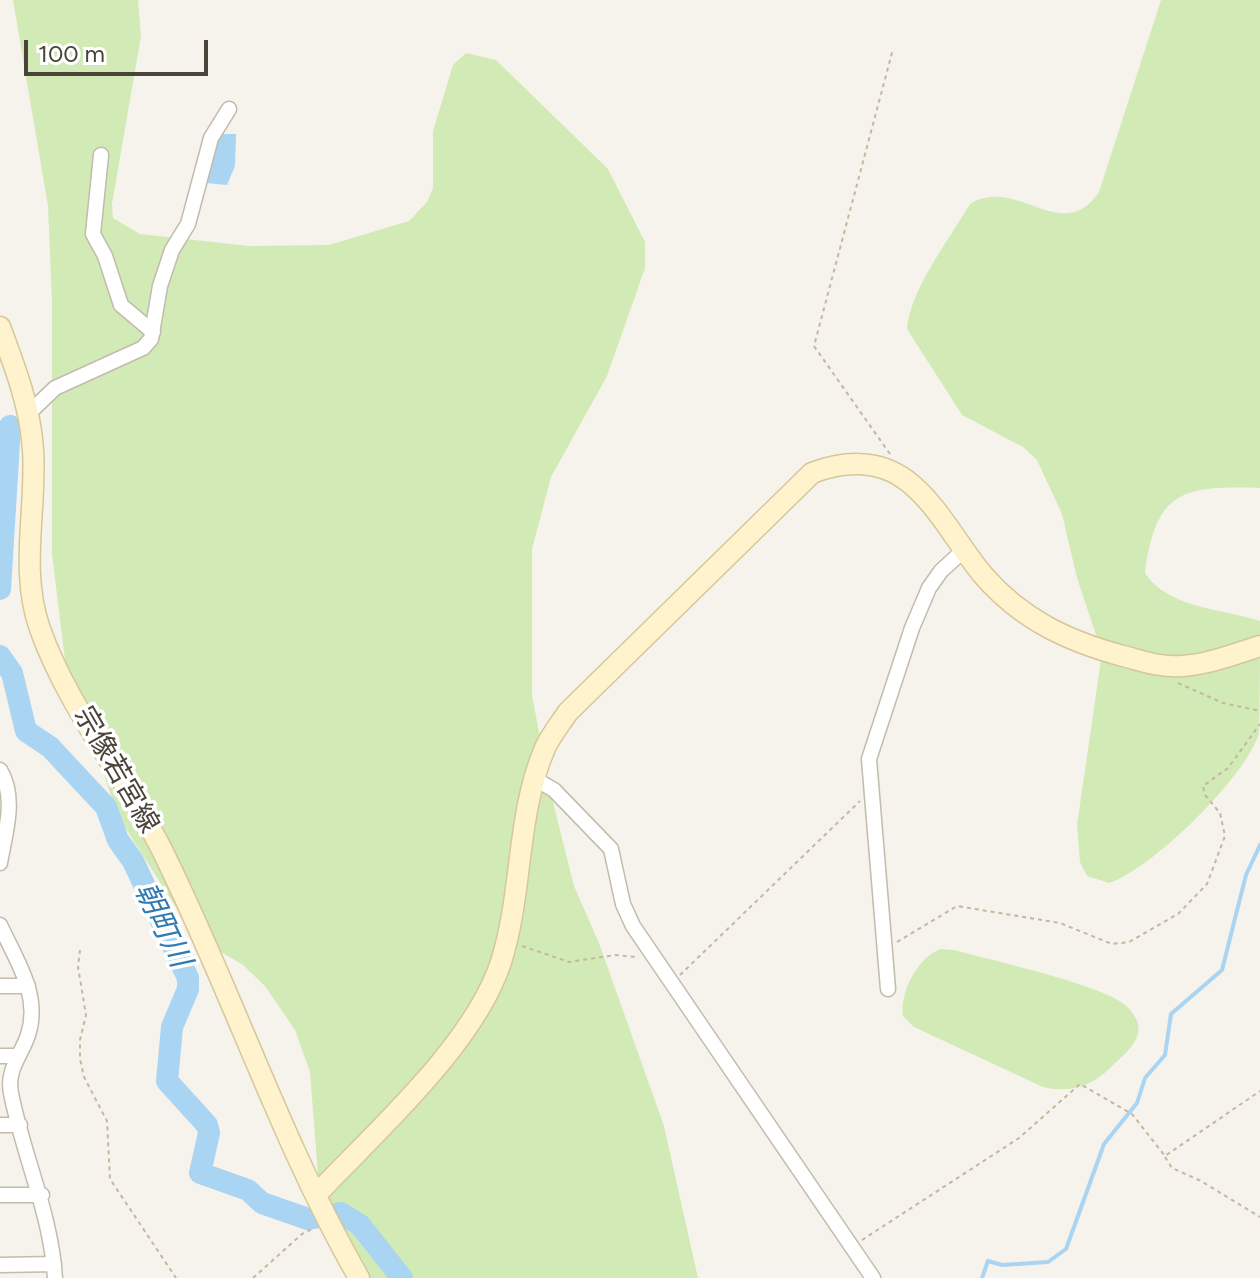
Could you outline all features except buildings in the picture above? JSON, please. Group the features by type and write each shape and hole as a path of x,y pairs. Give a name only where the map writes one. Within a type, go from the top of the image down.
{"street":[{"path":"29,413 55,388 143,348 153,332 160,286 172,250 188,224 211,138 229,109"},
{"path":"101,155 93,234 105,256 121,305 153,332"},
{"name":"宗像若宮線","path":"0,327 29,413 33,452 29,575 40,627 68,687 162,849 316,1195 359,1278"},
{"path":"316,1195 442,1060 482,1001 499,967 514,919 535,779 545,747 568,712 812,473 853,464 893,472 928,501 964,550 1015,608 1055,633 1083,645 1165,666 1203,663 1260,646"},
{"path":"888,989 869,759 912,628 935,579 964,550"},
{"path":"0,770 9,796 0,863"},
{"path":"535,779 554,790 611,849 623,904 657,962 873,1278"},
{"path":"0,925 33,1003 31,1024 16,1056 10,1089 42,1195 54,1271 0,1265"},
{"path":"0,986 28,986"},
{"path":"0,1056 16,1056"},
{"path":"0,1125 20,1125"},
{"path":"0,1195 42,1195"}],"path":[{"path":"893,49 814,346 896,462"},
{"path":"1165,666 1171,679 1186,688 1223,703 1260,711"},
{"path":"885,949 957,906 1060,923 1112,944 1129,942 1178,914 1207,884 1225,836 1220,813 1205,795 1203,786 1228,768 1250,743 1260,724"},
{"path":"671,983 871,790"},
{"path":"507,941 569,962 615,955 657,962"},
{"path":"80,950 78,967 86,1015 80,1040 80,1059 84,1077 107,1121 110,1179 176,1278"},
{"path":"851,1247 1019,1138 1080,1084 1132,1114 1172,1168 1201,1181 1260,1217"},
{"path":"1165,1156 1260,1091"},
{"path":"253,1278 302,1234 329,1221"}],"green space":[{"path":"13,0 138,0 141,36 112,204 113,218 140,234 249,246 329,245 409,221 427,202 433,188 433,131 453,65 466,53 496,60 608,169 645,242 645,268 607,376 551,477 532,549 532,695 549,786 574,886 599,943 664,1126 698,1278 370,1278 321,1213 310,1072 295,1030 265,986 243,965 206,943 186,923 119,818 66,668 52,554 52,301 48,206"},
{"path":"1161,0 1260,0 1260,488 1212,489 1178,498 1166,509 1157,524 1145,573 1167,594 1181,600 1260,621 1259,733 1236,773 1195,819 1148,860 1109,883 1087,876 1080,862 1077,825 1102,653 1077,578 1062,514 1037,460 1023,447 962,415 907,329 923,281 970,204 988,197 1005,198 1054,212 1070,213 1085,207 1099,192"},
{"path":"941,949 1043,973 1111,996 1134,1015 1138,1024 1137,1037 1125,1054 1095,1080 1071,1089 1043,1087 914,1027 903,1016 904,997 912,977 925,959"}],"water":[{"path":"223,134 236,134 235,166 227,185 206,183 214,148"}],"waterway":[{"name":"朝町川","path":"0,589 10,426"},
{"name":"朝町川","path":"0,656 12,673 26,731 50,747 106,807 118,840 133,861 188,978 188,989 172,1027 167,1081 207,1125 209,1133 200,1173 248,1190 262,1203 308,1219 341,1213 360,1225 402,1278"},
{"path":"982,1278 988,1261 1002,1265 1048,1262 1066,1249 1104,1144 1137,1103 1145,1078 1165,1055 1171,1014 1222,970 1246,875 1260,845"}]}
